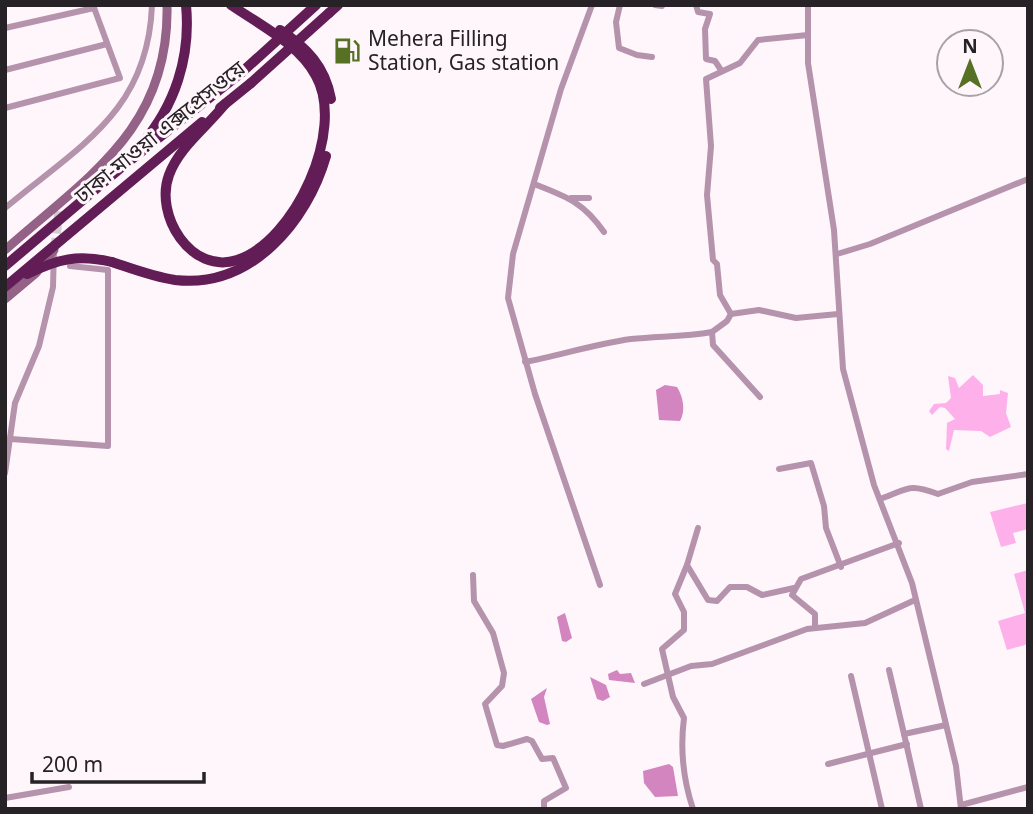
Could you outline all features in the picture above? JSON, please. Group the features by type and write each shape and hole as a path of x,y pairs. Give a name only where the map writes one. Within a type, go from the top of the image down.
{"highway":[{"path":"123,166 159,124 177,85 186,43 186,5"},
{"path":"225,104 176,160 168,177 166,193 175,228 184,244 193,253 216,262 236,260 255,251 282,224 306,187 318,159 325,131 325,105 315,74 285,42 231,5"},
{"path":"7,285 63,258 82,257 113,262 175,280 222,277 243,268 284,235 303,210 330,145 332,125 329,85 322,69 304,47 243,5"},
{"name":"ঢাকা-মাওয়া এক্সপ্রেসওয়ে","path":"5,266 123,166 242,72 316,5"},
{"name":"ঢাকা-মাওয়া এক্সপ্রেসওয়ে","path":"7,285 251,83 334,9"}],"main road":[{"path":"5,250 60,207 122,145 145,107 164,48 167,5"},
{"path":"5,299 36,273 54,250"}],"street":[{"path":"5,208 97,132 125,102 147,50 152,5"},
{"path":"592,5 561,89 513,254 509,298 525,362 600,585"},
{"path":"620,5 616,22 619,48 652,57"},
{"path":"655,5 662,6"},
{"path":"696,5 698,12 710,13 705,29 706,59 715,61 721,70"},
{"path":"808,5 812,100 837,254 838,314 845,376 880,499 898,543 915,600 960,783 961,807 1028,787"},
{"path":"5,28 94,7 120,78 5,108"},
{"path":"731,314 720,295 717,264 713,260 707,195 710,146 706,79 740,63 758,40 808,35"},
{"path":"5,70 107,44"},
{"path":"837,254 870,244 1028,179"},
{"path":"534,184 569,198 590,212 604,232"},
{"path":"569,198 589,198"},
{"path":"5,473 15,403 39,346 53,287 54,250"},
{"path":"11,439 108,446 108,270 70,265"},
{"path":"731,314 759,310 796,318 838,314"},
{"path":"525,362 598,344 634,339 677,338 712,332 727,321 731,314"},
{"path":"712,332 712,345 760,397"},
{"path":"779,469 811,463 824,506 826,528 841,567"},
{"path":"880,499 899,488 920,488 938,494 972,482 1028,474"},
{"path":"693,809 682,753 681,732 684,718 673,697 662,649 684,630 684,612 675,594 698,528"},
{"path":"815,628 815,614 792,595 800,579 841,567 898,543"},
{"path":"687,565 708,600 717,601 730,587 747,587 762,595 794,588"},
{"path":"473,575 474,601 493,633 504,673 502,686 485,704 487,716 497,745 503,746 527,739 532,741 542,759 553,758 566,788 544,801 544,809"},
{"path":"644,684 668,673 691,666 712,664 815,628 865,623 915,600"},
{"path":"888,670 921,809"},
{"path":"851,676 882,809"},
{"path":"904,734 946,725"},
{"path":"828,764 907,744"},
{"path":"5,798 69,787"}],"shaded area":[{"path":"973,375 983,385 983,396 1000,394 1000,390 1008,393 1006,413 1011,427 990,437 981,431 954,430 949,451 946,449 947,423 955,419 945,408 940,407 932,415 929,411 934,404 946,403 951,398 948,376 955,378 959,388"},
{"path":"665,385 677,387 681,395 683,408 680,421 659,420 656,390"},
{"path":"1028,503 1028,529 1013,533 1016,543 1001,547 990,512"},
{"path":"1028,570 1028,644 1007,650 998,621 1025,613 1014,574"},
{"path":"565,613 572,638 566,642 562,641 557,617"},
{"path":"617,670 620,674 631,673 635,683 609,680 608,674"},
{"path":"590,677 606,685 610,697 603,701 597,699"},
{"path":"547,688 544,697 550,724 547,725 539,722 531,699"},
{"path":"669,764 673,767 678,796 655,797 644,783 643,771"}],"tunnel":[{"path":"55,247 59,211"}],"place":[{"name":"Mehera Filling Station, Gas station","path":"347,51"}]}
